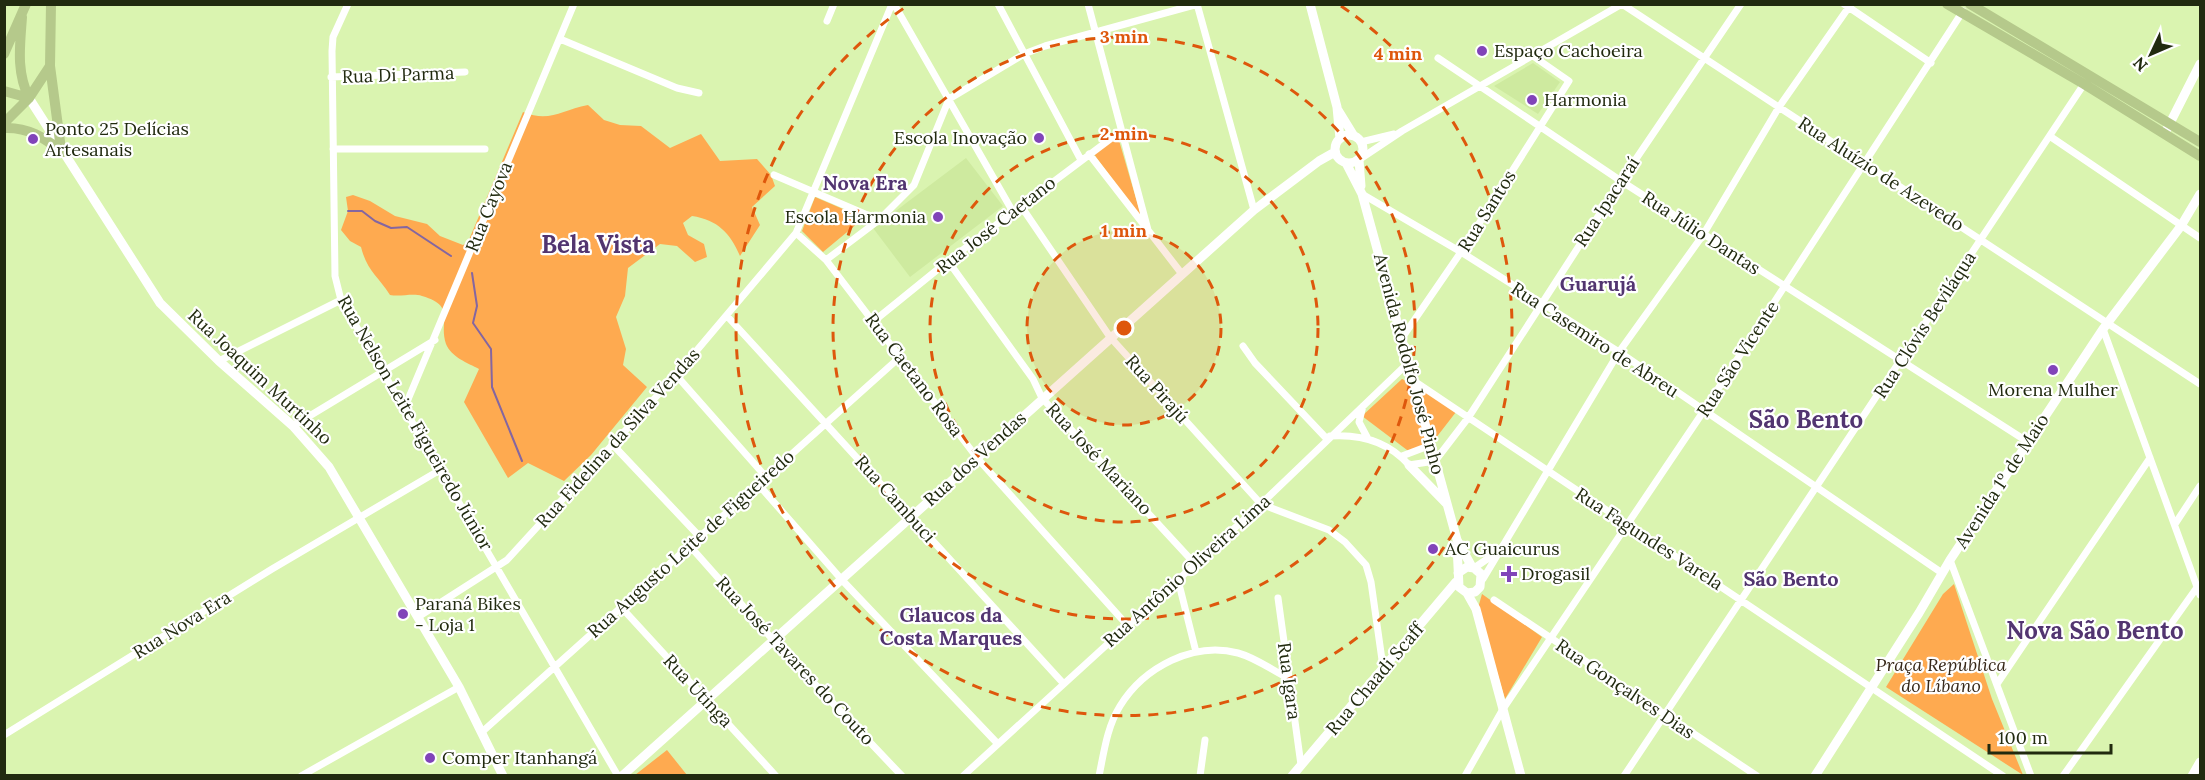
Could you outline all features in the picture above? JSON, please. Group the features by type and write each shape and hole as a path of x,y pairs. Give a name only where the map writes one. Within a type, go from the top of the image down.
{"main road":[{"path":"4,54 26,4"},
{"path":"51,4 50,66 63,151"},
{"path":"1310,4 1337,108 1340,139 1335,152 1346,163 1361,191"},
{"path":"1947,4 1966,7 2167,128 2200,156"},
{"path":"1966,7 2084,84 2167,128 2200,142"},
{"path":"22,17 20,74 29,98"},
{"path":"2167,128 2200,64"},
{"path":"4,125 29,98 50,66"},
{"path":"4,92 29,98"},
{"name":"Rua Joaquim Murtinho","path":"29,98 160,303 219,361 293,426 329,467 459,687 504,776"},
{"path":"1337,108 1358,139 1363,152 1359,159 1361,191"},
{"path":"4,125 33,132 63,151"},
{"path":"1340,139 1358,139"},
{"name":"Rua dos Vendas","path":"620,776 707,701 1254,210 1318,161 1335,152"},
{"path":"1346,163 1359,159"},
{"name":"Avenida Rodolfo José Pinho","path":"1361,191 1457,540 1473,567"},
{"name":"Avenida 1º de Maio","path":"1815,776 1950,560 2104,326 2181,226 2200,194"},
{"path":"1409,465 1447,504"},
{"name":"Avenida Rodolfo José Pinho","path":"1457,540 1457,577"},
{"path":"1476,609 1481,583 1473,567 1467,567 1457,577 1476,609 1521,776"},
{"name":"Rua Chaadi Scaff","path":"1292,776 1457,577"},
{"path":"1467,593 1475,592 1481,583"},
{"path":"2192,776 2200,762"}],"street":[{"name":"Rua Nelson Leite Figueiredo Júnior","path":"348,4 333,37 331,77 335,276 341,300 553,666 620,776"},
{"name":"Rua Cayova","path":"404,409 435,340 574,4"},
{"path":"827,21 834,4"},
{"path":"893,4 950,99 1013,212"},
{"name":"Rua Fidelina da Silva Vendas","path":"418,617 498,569 676,375 796,233 893,4"},
{"path":"998,4 1081,160"},
{"path":"1088,4 1148,230"},
{"path":"1359,159 1480,85 1622,4"},
{"name":"Rua Aluízio de Azevedo","path":"1622,4 1866,163 2104,326 2200,384"},
{"name":"Rua Ipacaraí","path":"1435,461 1468,418 1620,182 1741,4"},
{"path":"826,260 879,220 914,185 950,99 1024,54 1095,32 1198,5 1254,210"},
{"path":"1481,583 1498,551 1619,352 1703,235 1779,107 1848,6 1931,63"},
{"name":"Rua São Vicente","path":"1465,776 1503,709 1628,526 1966,7"},
{"path":"560,39 676,88 699,93"},
{"name":"Rua Santos","path":"1402,338 1461,252 1569,81 1533,56"},
{"name":"Rua Júlio Dantas","path":"1438,57 1620,182 1900,363 2028,442"},
{"name":"Rua Di Parma","path":"331,77 465,72"},
{"name":"Rua Clóvis Beviláqua","path":"1624,776 1980,240 2051,137 2084,84"},
{"name":"Rua José Caetano","path":"874,321 948,261 1121,131"},
{"path":"1358,139 1402,131"},
{"path":"2051,137 2200,238"},
{"path":"333,149 485,149"},
{"path":"1089,154 1182,274"},
{"path":"774,175 879,220"},
{"name":"Rua Casemiro de Abreu","path":"1361,191 1619,352 1703,412 1942,573"},
{"name":"Rua Pirajú","path":"1021,206 1110,337 1261,504"},
{"name":"Rua Caetano Rosa","path":"796,233 826,260 978,459 1128,626"},
{"name":"Rua José Mariano","path":"948,261 1033,379 1042,398 1195,564"},
{"path":"219,361 341,300"},
{"name":"Rua Cambuci","path":"727,316 1062,683"},
{"path":"2104,326 2200,595"},
{"path":"293,426 435,340"},
{"path":"1243,346 1255,363 1328,438 1354,434 1367,437 1402,456 1409,465 1435,461"},
{"name":"Rua Augusto Leite de Figueiredo","path":"482,732 900,357"},
{"name":"Rua Antônio Oliveira Lima","path":"963,776 997,742 1261,504 1408,363"},
{"path":"676,375 766,477"},
{"name":"Rua Fagundes Varela","path":"1414,381 2003,776"},
{"path":"1364,403 1359,422 1367,437"},
{"path":"613,445 700,537"},
{"path":"1402,456 1431,445"},
{"path":"1997,684 2150,458"},
{"path":"360,518 440,470"},
{"path":"758,484 842,580 997,742"},
{"path":"2175,524 2200,486"},
{"path":"1261,504 1329,530 1345,542 1366,565 1371,582 1383,667"},
{"name":"Rua Nova Era","path":"4,735 360,518"},
{"name":"Rua José Tavares do Couto","path":"689,545 774,641 902,776"},
{"path":"1473,567 1498,551"},
{"path":"1950,560 2031,776"},
{"path":"2191,567 2200,570"},
{"path":"1178,580 1196,652"},
{"path":"2063,776 2198,586"},
{"name":"Rua Igara","path":"1278,598 1301,765"},
{"name":"Rua Gonçalves Dias","path":"1494,600 1757,776"},
{"name":"Rua Utinga","path":"621,607 776,776"},
{"path":"1099,776 1106,740 1121,705 1156,669 1178,657 1196,652 1221,650 1239,654 1288,678"},
{"path":"301,776 459,687"},
{"path":"1200,776 1205,740"}],"shaded area":[{"name":"Harmonia","path":"1533,63 1560,82 1538,114 1494,86"},
{"name":"Escola Harmonia","path":"966,158 1003,206 910,277 873,228"}],"green space":[{"path":"588,105 604,120 620,125 641,126 670,148 701,134 720,161 757,159 771,175 775,186 752,207 760,225 740,256 727,234 716,224 692,216 683,223 688,235 704,244 707,257 695,262 677,246 660,244 628,268 625,296 616,317 626,349 623,365 647,387 591,455 564,481 528,463 508,478 464,402 479,369 460,359 448,349 444,336 443,310 439,304 418,295 390,295 370,268 361,247 350,241 341,230 348,211 346,197 353,195 370,201 395,216 427,224 440,236 463,245 468,242 523,112 548,116"},
{"path":"1118,137 1142,219 1093,153"},
{"path":"815,197 864,218 823,252 802,231"},
{"path":"1402,379 1418,386 1456,412 1432,443 1411,453 1362,416"},
{"name":"Praça República do Líbano","path":"1954,584 1992,699 2023,775 1886,687 1943,594"},
{"path":"1482,594 1542,637 1505,699 1478,608"},
{"path":"667,750 687,775 635,775"}],"waterway":[{"path":"348,211 362,211 375,221 391,228 407,227 451,256"},
{"path":"472,273 477,306 473,323 491,349 492,387 522,461"}],"place":[{"name":"Espaço Cachoeira","path":"1482,51"},
{"name":"Harmonia","path":"1532,100"},
{"name":"Escola Inovação","path":"1039,138"},
{"name":"Ponto 25 Delícias Artesanais","path":"33,139"},
{"name":"Escola Harmonia","path":"938,217"},
{"name":"Morena Mulher","path":"2053,370"},
{"name":"AC Guaicurus","path":"1433,549"},
{"name":"Drogasil","path":"1509,574"},
{"name":"Paraná Bikes - Loja 1","path":"403,614"},
{"name":"Comper Itanhangá","path":"430,758"}],"district":[{"name":"Nova Era","path":"865,183"},
{"name":"Bela Vista","path":"598,245"},
{"name":"Guarujá","path":"1598,284"},
{"name":"São Bento","path":"1806,420"},
{"name":"São Bento","path":"1791,579"},
{"name":"Glaucos da Costa Marques","path":"951,626"},
{"name":"Nova São Bento","path":"2095,631"}]}
